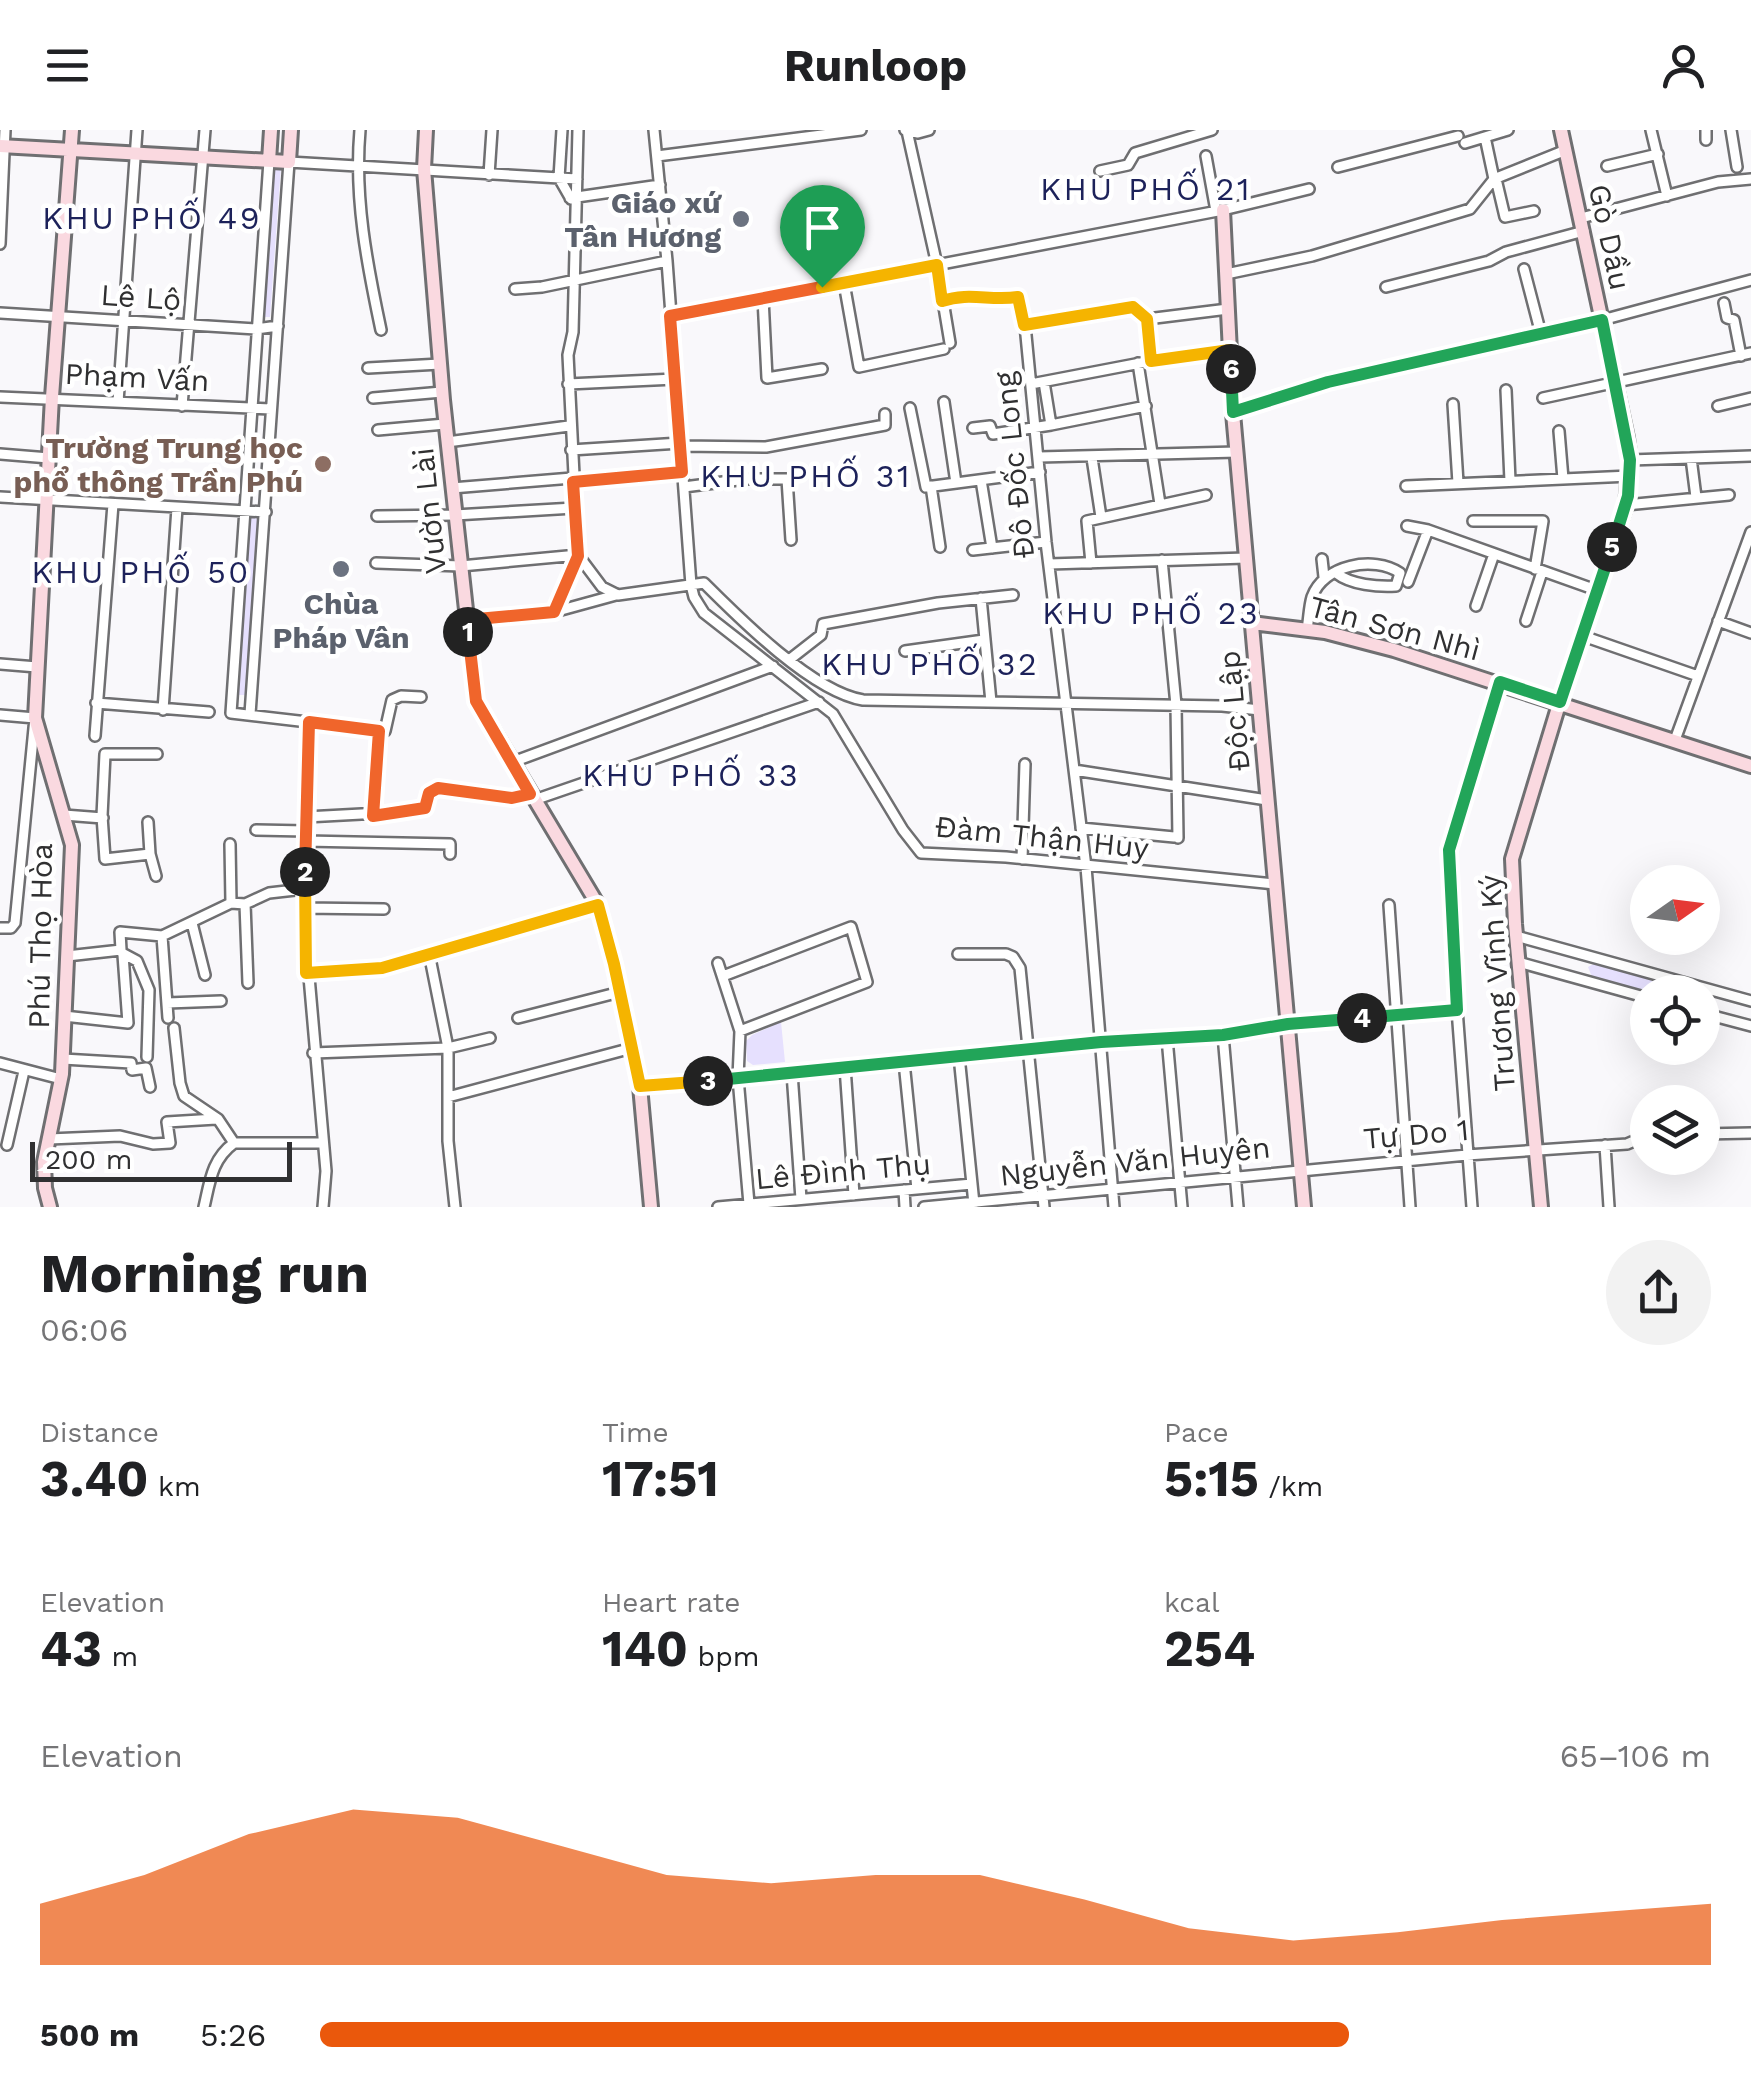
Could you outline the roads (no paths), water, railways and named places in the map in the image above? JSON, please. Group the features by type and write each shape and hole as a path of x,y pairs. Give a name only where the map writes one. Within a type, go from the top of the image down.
{"street":[{"path":"0,244 5,130"},
{"name":"Phú Thọ Hòa","path":"50,1207 44,1162 63,1059 72,844 35,718 52,397 72,130"},
{"path":"118,402 136,130"},
{"path":"182,406 205,130"},
{"path":"240,714 245,512 271,130"},
{"path":"240,714 266,512 291,130"},
{"path":"360,130 357,165 367,264 382,330"},
{"name":"Vườn Lài","path":"426,130 424,169 442,392 476,701 598,905 640,1086 651,1207"},
{"path":"489,175 492,130"},
{"path":"554,612 578,556 568,384 576,210 559,178 562,130"},
{"path":"573,198 578,130"},
{"path":"654,130 668,261 691,585"},
{"path":"657,156 862,130"},
{"path":"844,283 860,367 947,346 937,265 906,131 928,130"},
{"path":"1100,171 1128,165 1135,153 1212,130"},
{"path":"1338,167 1508,130"},
{"name":"Gò Dầu","path":"1560,702 1626,505 1630,476 1616,384 1561,130"},
{"path":"1652,130 1667,196"},
{"path":"1731,130 1737,167"},
{"path":"1485,138 1505,217 1534,211"},
{"path":"2,146 577,179"},
{"path":"1226,274 1312,256 1470,209 1495,179 1566,150"},
{"path":"1607,166 1658,154"},
{"path":"1206,156 1219,211"},
{"path":"1386,286 1489,261 1667,196 1718,182 1751,179"},
{"path":"573,198 660,185"},
{"path":"670,316 1219,211 1309,189"},
{"name":"Độc Lập","path":"1219,211 1233,412 1304,1207"},
{"path":"515,289 668,261"},
{"path":"1524,269 1540,334"},
{"path":"1233,412 1328,382 1602,320 1751,280"},
{"name":"Đô Đốc Long","path":"942,301 964,296 987,300 1018,297 1024,325 1086,867 1114,1207"},
{"path":"762,298 767,378 822,370"},
{"path":"1543,398 1746,355 1734,320 1727,318 1724,303"},
{"path":"1024,325 1133,307 1147,319 1151,361"},
{"path":"1147,319 1228,309"},
{"name":"Lê Lộ","path":"0,313 190,326 278,326"},
{"path":"1031,384 1230,350"},
{"path":"1138,363 1160,504"},
{"path":"368,368 440,364"},
{"path":"568,384 675,379"},
{"path":"1044,382 1052,425"},
{"path":"1506,390 1510,481"},
{"path":"373,398 442,392"},
{"name":"Phạm Vấn","path":"0,396 271,409"},
{"path":"1718,406 1751,398"},
{"path":"944,402 956,483"},
{"path":"1453,404 1458,483"},
{"path":"974,428 990,426 993,434 1146,406"},
{"path":"910,408 926,487 1040,472"},
{"path":"570,450 680,445 766,447 885,425 884,414"},
{"path":"378,430 445,424"},
{"path":"447,442 569,426"},
{"path":"1560,431 1563,479"},
{"path":"1039,458 1237,452"},
{"path":"0,454 49,458"},
{"path":"1630,460 1751,456"},
{"path":"1092,458 1101,516"},
{"path":"1691,458 1696,498"},
{"path":"452,488 682,472"},
{"path":"1406,486 1630,476"},
{"path":"684,487 746,478 787,479 791,540"},
{"path":"981,480 992,548"},
{"path":"932,486 940,547"},
{"path":"1626,505 1729,495"},
{"path":"1091,563 1087,521 1206,496"},
{"path":"0,497 266,512"},
{"path":"95,736 113,504"},
{"path":"162,710 177,508"},
{"path":"377,516 574,508"},
{"path":"1473,521 1543,521 1538,571 1526,621"},
{"path":"1407,526 1428,530 1598,592"},
{"path":"1408,582 1428,530"},
{"path":"1675,740 1718,621 1746,562 1751,532"},
{"path":"974,550 1046,542"},
{"path":"1476,606 1494,554"},
{"path":"376,563 460,566 578,556"},
{"path":"578,556 602,587 618,594"},
{"path":"1049,564 1246,558"},
{"path":"1322,559 1324,578"},
{"path":"1081,828 1176,838 1176,704 1162,560"},
{"path":"1307,629 1312,596 1324,578 1347,567 1372,564 1388,565 1400,573 1396,586 1382,587 1343,579 1336,573"},
{"path":"466,620 554,612 618,594 704,583 789,660 842,697 1176,704 1260,710"},
{"name":"Đàm Thận Huy","path":"691,585 704,613 833,714 921,853 1275,884"},
{"path":"789,660 821,635 823,624 1013,594"},
{"path":"981,598 991,702"},
{"path":"1718,621 1751,633"},
{"name":"Tân Sơn Nhì","path":"1252,623 1307,629 1381,646 1751,766"},
{"path":"1582,636 1698,676"},
{"path":"905,651 984,640"},
{"path":"0,664 37,667"},
{"path":"510,763 773,666"},
{"path":"1472,1207 1449,850 1500,682"},
{"path":"240,714 385,732 392,700 402,696 422,698"},
{"path":"833,714 842,697"},
{"path":"306,817 373,816 425,808 429,793 438,788 532,797 820,702"},
{"name":"Trương Vĩnh Ký","path":"1540,1207 1512,859 1560,702"},
{"path":"96,703 209,712"},
{"path":"0,715 35,718 15,923 11,928 0,928"},
{"path":"309,722 303,908 326,1172 323,1207"},
{"path":"373,816 379,731"},
{"path":"150,854 105,859 102,818 106,754 157,754"},
{"path":"1022,859 1025,764"},
{"path":"1074,770 1268,800"},
{"path":"64,815 102,818"},
{"path":"148,822 156,876"},
{"path":"256,830 450,844 450,854"},
{"path":"230,844 231,903"},
{"path":"64,1016 128,1024 120,932 162,936 231,903 245,904 268,893 304,889"},
{"path":"245,904 248,983"},
{"path":"306,973 382,968 598,905"},
{"path":"1390,906 1410,1207"},
{"path":"303,908 384,909"},
{"path":"192,922 205,974"},
{"path":"723,976 850,926 868,982 740,1031"},
{"path":"162,936 167,1003 184,1096 218,1119 234,1143"},
{"path":"1516,936 1751,1001"},
{"path":"66,956 122,952 137,961 149,990 147,1057"},
{"path":"958,954 992,952 1013,957 1022,978 1044,1202"},
{"path":"430,953 448,1048 454,1207"},
{"path":"1577,953 1579,979"},
{"path":"1518,962 1630,993"},
{"path":"718,963 740,1031 738,1078 749,1204"},
{"path":"518,1018 620,992"},
{"path":"167,1003 221,1001"},
{"path":"640,1086 1101,1042 1223,1035 1288,1024 1457,1010"},
{"path":"1720,1018 1751,1026"},
{"path":"1223,1035 1238,1207"},
{"path":"314,1053 448,1048 490,1038"},
{"path":"1167,1038 1182,1207"},
{"path":"448,1097 632,1048"},
{"path":"959,1056 974,1205"},
{"path":"63,1059 130,1063 132,1070 146,1068 150,1087"},
{"path":"904,1062 916,1189"},
{"path":"0,1064 61,1078"},
{"path":"846,1068 854,1194"},
{"path":"7,1145 24,1071"},
{"path":"792,1073 801,1200"},
{"path":"49,1139 120,1136 153,1144 170,1143 167,1122 218,1119"},
{"path":"1720,1134 1751,1133"},
{"path":"204,1207 212,1169 220,1153 234,1143 323,1144"},
{"name":"Tự Do 1","path":"1300,1170 1630,1143"},
{"path":"1605,1146 1609,1207"},
{"name":"Nguyễn Văn Huyên","path":"924,1207 1044,1202 1112,1188 1300,1170"},
{"name":"Lê Đình Thụ","path":"718,1207 972,1184"},
{"path":"904,1190 905,1207"}],"place":[{"name":"Giáo xứ Tân Hương","path":"741,219"},
{"name":"Trường Trung học phổ thông Trần Phú","path":"323,464"},
{"name":"Chùa Pháp Vân","path":"341,569"}],"district":[{"name":"KHU PHỐ 21","path":"1146,189"},
{"name":"KHU PHỐ 49","path":"152,218"},
{"name":"KHU PHỐ 31","path":"806,476"},
{"name":"KHU PHỐ 50","path":"141,572"},
{"name":"KHU PHỐ 23","path":"1151,613"},
{"name":"KHU PHỐ 32","path":"930,664"},
{"name":"KHU PHỐ 33","path":"691,775"}]}
